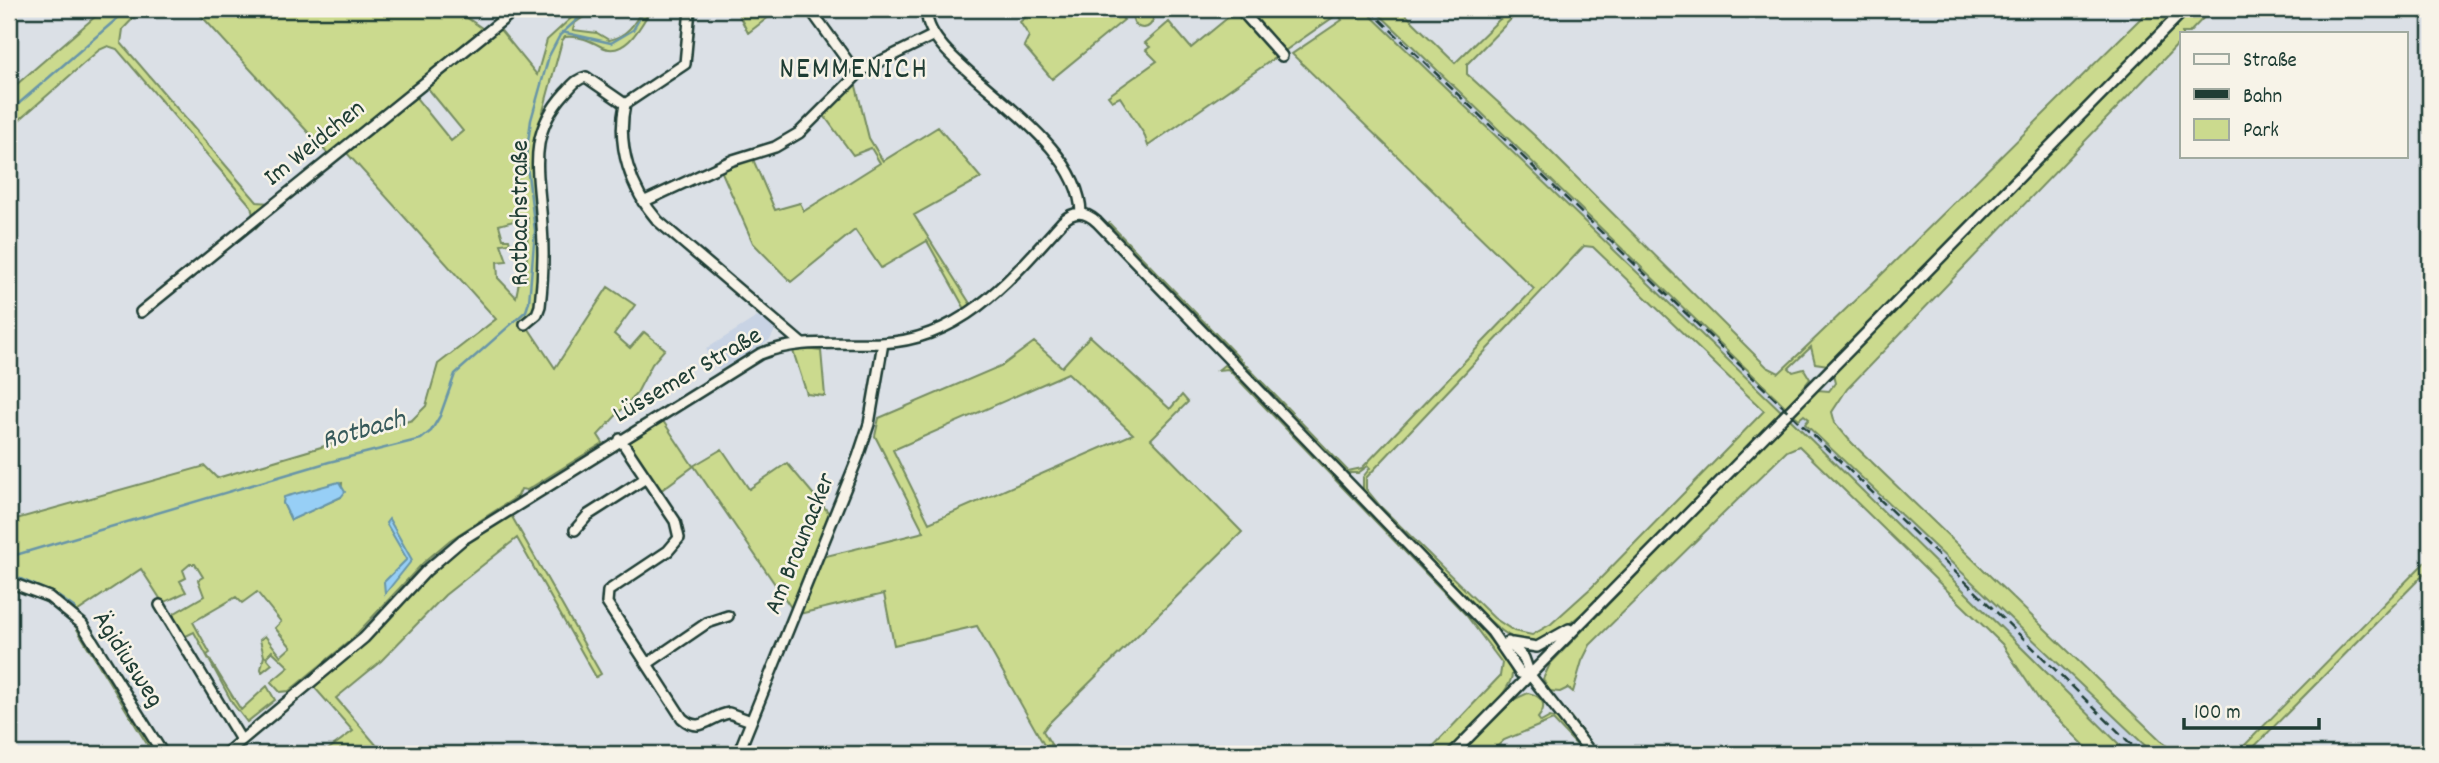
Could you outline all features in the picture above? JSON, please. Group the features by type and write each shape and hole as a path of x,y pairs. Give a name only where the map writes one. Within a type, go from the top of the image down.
{"street":[{"name":"Im Weidchen","path":"141,312 516,9"},
{"path":"690,9 685,64 625,104 627,166 643,202 658,221 801,343"},
{"path":"810,9 849,63 861,71"},
{"path":"927,9 926,19 932,36 976,79 1027,120 1054,150 1077,193 1081,213 1097,222 1492,632 1520,673 1530,675"},
{"path":"1240,9 1282,56"},
{"path":"1452,754 2185,9"},
{"path":"643,202 733,160 775,147 799,133 861,71 932,36"},
{"name":"Rotbachstraße","path":"525,324 537,314 540,306 542,228 536,155 539,136 549,111 578,79 586,77 625,104"},
{"name":"Lüssemer Straße","path":"225,754 364,638 426,570 450,550 620,439 751,359 778,347 801,343 883,344 928,335 971,313 994,296 1067,217 1081,213"},
{"name":"Am Braunacker","path":"738,754 858,457 869,424 883,344"},
{"path":"620,439 675,521 679,538 668,551 610,589 606,597 647,664 688,723 701,727 729,713 751,721"},
{"path":"575,530 587,514 646,478"},
{"name":"Ägidiusweg","path":"9,582 49,597 75,617 99,648 163,754"},
{"path":"160,605 242,740"},
{"path":"647,664 708,624 728,616"},
{"path":"1492,632 1520,647 1537,648 1585,619"},
{"path":"1508,642 1524,658 1530,675 1592,754"}],"shaded area":[{"path":"1364,9 1374,9 1793,414 1799,419 1804,415 1809,419 1805,424 2154,754 2104,754 1942,571 1789,418"},
{"path":"760,315 775,330 770,340 719,371 706,349"}],"green space":[{"path":"1143,8 1150,11 1153,18 1150,25 1143,28 1136,25 1133,18 1136,11"},
{"path":"104,9 142,9 123,29 121,43 257,202 270,203 329,155 195,9 454,9 485,30 494,22 537,75 547,40 581,9 595,9 575,23 573,30 597,33 609,40 630,29 642,9 651,9 638,31 619,48 602,47 576,37 565,37 562,41 535,141 545,225 543,315 527,326 555,368 608,287 635,305 614,334 630,348 644,332 665,349 652,364 637,393 598,435 603,443 527,490 521,489 518,496 450,540 423,563 351,640 289,691 280,692 271,682 289,667 272,651 266,657 272,664 262,672 261,669 264,656 260,640 265,636 281,656 291,647 275,628 281,622 257,592 242,603 236,597 193,622 210,653 207,655 241,710 267,686 275,700 247,722 233,704 194,632 184,637 173,619 175,613 204,596 198,580 203,577 195,564 190,564 183,570 186,578 180,581 186,592 163,603 141,569 75,613 9,580 9,521 205,466 217,478 412,420 426,406 438,364 496,319 347,153 267,215 256,228 249,220 253,215 251,206 117,49 108,46 99,50 9,129 9,91","holes":["426,86 463,131 451,141 417,99 417,94","528,217 526,277 520,277 516,297 498,278 497,262 507,261 501,244 510,243 509,239 503,239 499,225","342,483 341,497 291,520 283,503 285,497"]},
{"path":"736,9 779,9 748,33"},
{"path":"1035,9 1114,9 1124,20 1052,79 1024,46 1029,36 1020,22"},
{"path":"1234,9 1364,9 1782,412 1585,611 1549,638 1538,642 1516,639 1489,620 1363,491 1363,477 1370,468 1368,466 1358,473 1346,473 1108,226 1109,223 1348,471 1362,468 1534,289 1292,54 1342,20 1338,14 1148,146 1144,134 1120,97 1112,101 1108,96 1157,61 1146,50 1150,47 1145,43 1169,22 1191,48 1236,11","holes":["1584,246 1593,247 1764,411 1592,587 1551,624 1532,635 1514,631 1494,618 1380,506 1366,489 1366,478"]},
{"path":"1374,9 1400,9 1455,63 1510,9 1521,9 1467,64 1467,74 1534,135 1767,367 1779,373 2150,9 2179,9 1828,365 1815,363 1811,347 1789,368 1793,372 1804,369 1810,379 1787,408"},
{"path":"2192,9 2212,9 2190,32 2180,32 2180,42 1847,389 1832,412 1835,423 1851,442 2175,754 2154,754 1805,424 1809,419 1804,415 1799,419 1793,414 1817,390 1829,391 1835,383 1833,375"},
{"path":"855,82 869,138 883,161 938,127 981,178 914,215 971,305 965,309 927,241 881,268 855,230 791,282 753,243 721,170 752,157 775,210 800,203 804,211 880,163 871,148 853,155 823,114"},
{"path":"1090,336 1170,409 1182,395 1188,402 1151,439 1242,532 1048,724 1043,731 1057,754 1040,754 1048,752 977,626 894,645 884,594 799,614 822,557 924,532 875,436 879,418 1003,365 1034,342 1062,367","holes":["1068,373 1133,434 929,523 893,450"]},
{"path":"793,351 821,351 825,396 807,394"},
{"path":"1224,365 1231,367 1432,575 1501,654 1512,673 1510,682 1495,703 1445,754 1426,754 1500,676 1502,663 1466,615 1228,369 1218,370"},
{"path":"1789,418 2129,754 2093,754 2040,701 2002,644 1799,446 1787,451 1590,645 1573,692 1568,688 1560,692 1549,691 1543,679 1550,664"},
{"path":"663,421 693,466 722,449 749,489 787,463 829,513 830,519 792,609 694,466 660,491 628,443"},
{"path":"511,515 601,674 596,677 517,538 445,595 381,661 336,698 384,754 322,754 353,731 315,688 311,688 361,646 419,582 456,550"},
{"path":"2430,557 2430,568 2247,754 2236,754"},
{"path":"9,584 51,601 77,622 160,754 153,754 72,621 51,604 9,587"},
{"path":"1528,693 1537,696 1542,702 1543,709 1538,718 1541,722 1550,717 1558,719 1567,712 1599,754 1585,754 1553,720 1504,740 1489,754 1458,754 1515,699"}],"water":[{"path":"339,482 345,492 341,497 291,520 283,503 284,497"},
{"path":"389,519 412,560 385,594 384,582 407,559 386,523"}],"waterway":[{"path":"9,112 120,16 124,9"},
{"name":"Rotbach","path":"9,557 329,462 421,439 431,431 440,416 455,374 526,311 535,231 526,157 531,120 549,56 560,35 589,9"},
{"path":"562,32 611,43 633,30 645,9"},
{"path":"9,574 55,594 75,608"}],"railway":[{"path":"1369,9 2141,754"}],"district":[{"name":"NEMMENICH","path":"854,71"}]}
